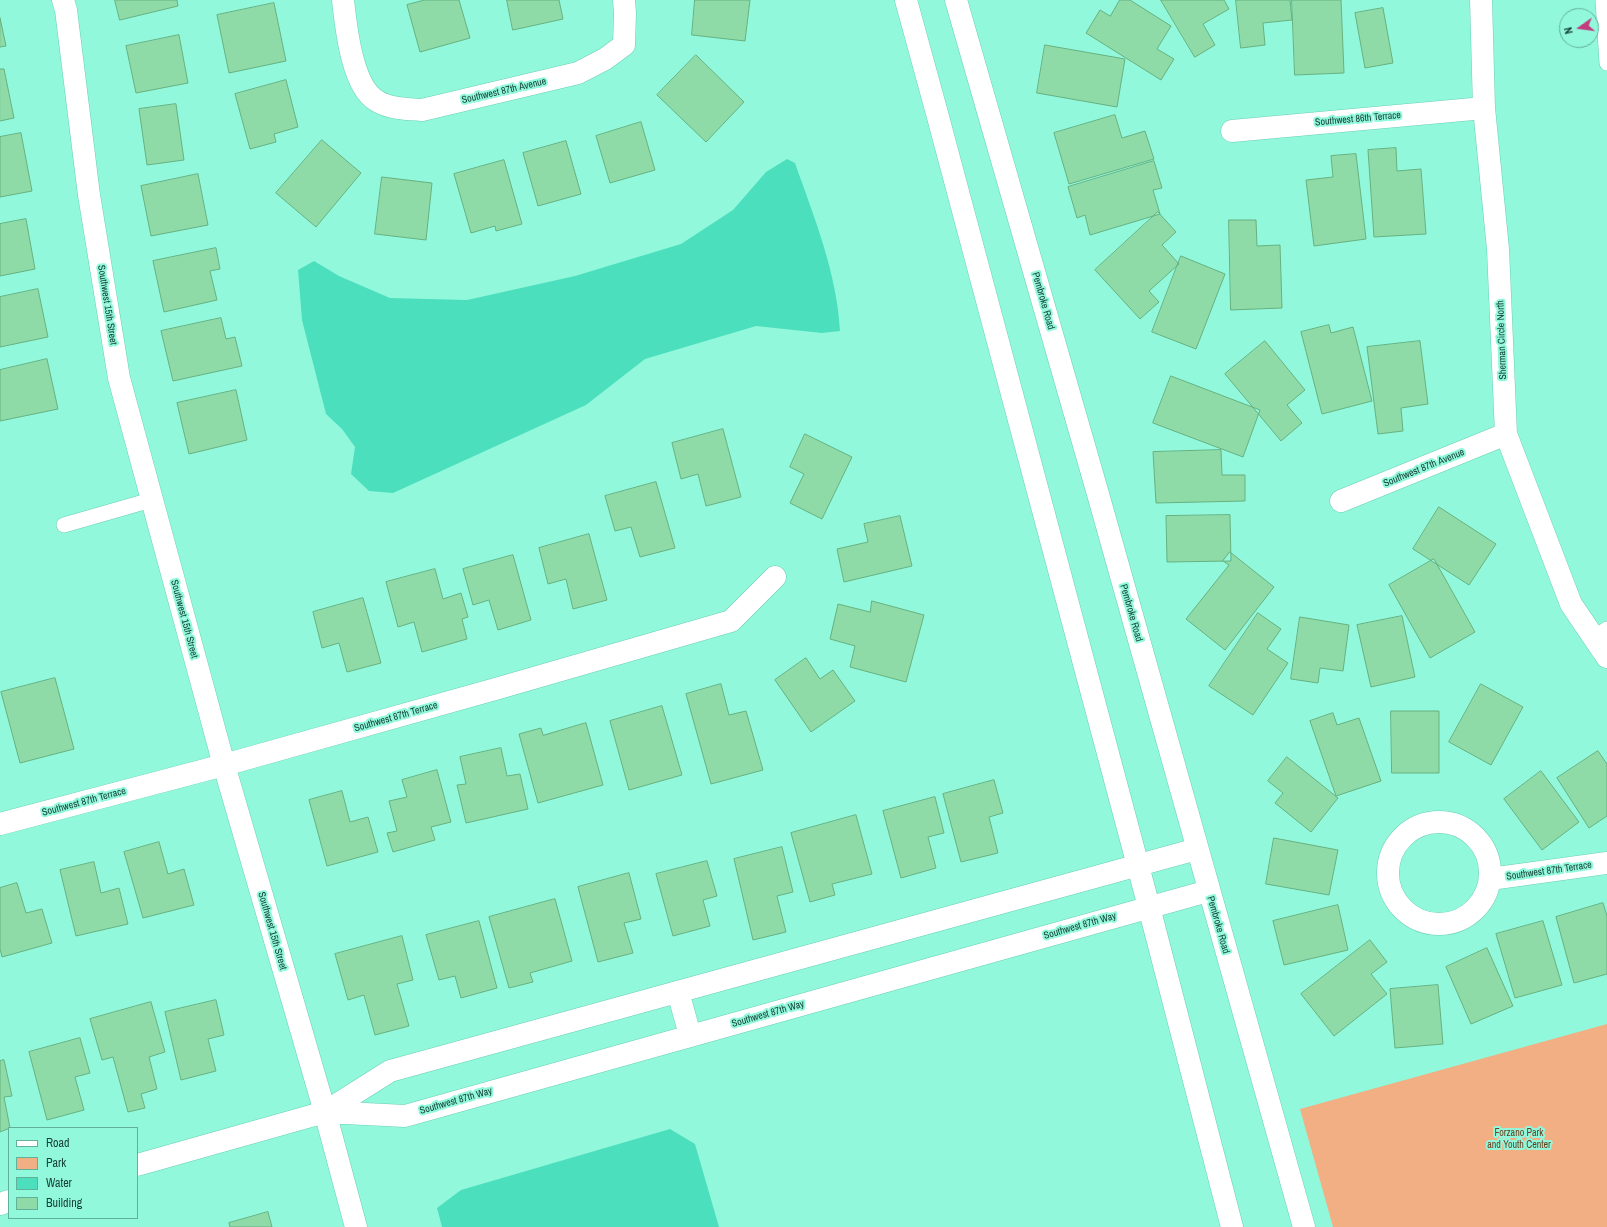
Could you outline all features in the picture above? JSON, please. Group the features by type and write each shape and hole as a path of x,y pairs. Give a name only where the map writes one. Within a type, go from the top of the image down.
{"street":[{"name":"Southwest 15th Street","path":"63,0 66,10 89,195 119,378 224,765 325,1112 356,1227"},
{"name":"Southwest 87th Avenue","path":"343,0 348,42 360,82 377,101 400,108 422,110 578,73 605,59 624,45 626,13 624,0"},
{"path":"906,0 1149,907 1232,1227"},
{"name":"Pembroke Road","path":"956,0 1098,494 1208,891 1304,1227"},
{"name":"Sherman Circle North","path":"1481,0 1484,108 1498,249 1506,434 1571,604 1600,633 1607,657"},
{"name":"Southwest 86th Terrace","path":"1232,131 1484,108"},
{"name":"Southwest 87th Avenue","path":"1341,502 1506,434"},
{"name":"Southwest 87th Terrace","path":"0,824 224,765 500,688 731,620 775,577"},
{"path":"1446,822 1461,827 1474,836 1484,848 1489,863 1490,879 1486,894 1476,909 1462,919 1445,924 1427,923 1411,915 1398,903 1390,887 1388,870 1392,852 1402,837 1415,828 1430,823 1446,822"},
{"name":"Southwest 87th Way","path":"138,1165 325,1112 390,1071 1197,849"},
{"name":"Southwest 87th Terrace","path":"1490,879 1607,863"},
{"name":"Southwest 87th Way","path":"325,1112 405,1116 1208,891"},
{"path":"678,992 690,1035"}],"lane":[{"path":"1603,0 1607,63"},
{"path":"64,525 151,500"}],"green space":[{"name":"Forzano Park and Youth Center","path":"1607,1024 1607,1227 1333,1227 1300,1109"}],"water":[{"path":"787,159 795,163 824,246 838,309 840,331 822,333 756,326 645,359 586,405 393,493 369,491 351,474 355,447 342,429 326,414 302,320 298,270 314,261 339,276 390,298 467,300 575,276 681,244 733,210 766,172"},
{"path":"670,1129 695,1144 719,1227 442,1227 437,1208 461,1190"}],"building":[{"path":"115,0 177,0 178,6 120,20"},
{"path":"425,0 459,0 470,38 420,52 407,5"},
{"path":"507,0 559,0 563,19 513,30"},
{"path":"695,0 750,0 745,41 692,35"},
{"path":"1120,0 1130,0 1171,26 1157,49 1174,59 1161,80 1086,33 1100,10 1110,16"},
{"path":"1161,0 1224,0 1229,9 1203,24 1215,45 1195,57"},
{"path":"1236,0 1290,0 1292,20 1263,23 1265,45 1241,48"},
{"path":"1292,0 1341,0 1344,73 1295,75"},
{"path":"274,3 286,61 229,73 217,15"},
{"path":"1383,8 1393,63 1365,68 1355,13"},
{"path":"0,18 6,46 0,47"},
{"path":"179,35 188,83 136,93 126,46"},
{"path":"1045,45 1125,59 1117,107 1037,93"},
{"path":"696,55 744,102 706,142 657,95"},
{"path":"0,69 4,69 14,118 0,121"},
{"path":"286,80 298,127 274,134 276,142 250,149 235,94"},
{"path":"176,104 184,160 147,165 139,109"},
{"path":"1115,115 1122,138 1145,131 1154,159 1069,184 1054,133"},
{"path":"641,122 655,170 610,183 596,136"},
{"path":"21,133 32,191 0,197 0,137"},
{"path":"322,140 361,173 316,227 276,193"},
{"path":"566,141 581,194 538,206 523,153"},
{"path":"1396,148 1397,171 1421,169 1426,234 1374,237 1368,150"},
{"path":"1356,154 1366,239 1314,246 1306,180 1333,177 1331,156"},
{"path":"504,160 522,224 496,231 495,226 471,233 454,174"},
{"path":"1154,161 1162,188 1153,190 1160,214 1090,235 1085,215 1077,218 1068,187"},
{"path":"198,174 208,225 151,236 141,186"},
{"path":"382,177 432,183 426,240 375,234"},
{"path":"1158,212 1176,232 1162,245 1179,264 1149,291 1159,302 1140,319 1095,270"},
{"path":"26,219 35,269 0,276 0,224"},
{"path":"1229,220 1256,220 1257,246 1280,245 1282,308 1231,310"},
{"path":"216,248 220,269 210,271 217,300 164,312 153,261"},
{"path":"1181,256 1225,274 1196,349 1152,332"},
{"path":"38,289 48,337 0,347 0,297"},
{"path":"221,318 226,339 235,337 242,366 173,381 161,331"},
{"path":"1329,325 1331,333 1353,327 1372,401 1322,414 1301,332"},
{"path":"1265,341 1305,390 1287,405 1302,423 1281,441 1225,374"},
{"path":"1420,341 1428,404 1401,408 1403,431 1378,434 1367,347"},
{"path":"47,359 58,409 0,421 0,370"},
{"path":"1171,376 1260,410 1243,457 1153,423"},
{"path":"236,390 247,440 189,454 177,403"},
{"path":"723,429 741,497 706,506 698,474 681,479 672,443"},
{"path":"805,434 852,457 822,519 790,503 804,474 790,467"},
{"path":"1221,450 1222,475 1245,475 1245,501 1156,503 1153,452"},
{"path":"656,482 675,548 640,557 631,527 615,531 605,496"},
{"path":"1439,507 1496,544 1469,585 1413,549"},
{"path":"1230,515 1231,561 1167,562 1166,516"},
{"path":"900,516 912,566 844,582 837,549 868,542 864,524"},
{"path":"589,534 607,600 573,609 566,579 548,584 539,548"},
{"path":"1230,552 1274,587 1225,650 1186,619 1229,565 1223,561"},
{"path":"513,555 531,620 498,630 489,600 473,605 463,569"},
{"path":"1434,559 1475,632 1430,658 1389,585"},
{"path":"435,569 443,599 461,593 468,617 462,619 467,639 422,652 414,622 398,627 386,582"},
{"path":"363,598 381,663 347,672 339,643 322,648 313,612"},
{"path":"872,601 924,615 906,682 850,667 855,646 830,639 838,604 870,612"},
{"path":"1258,613 1281,629 1267,649 1288,663 1253,715 1209,686"},
{"path":"1402,616 1415,677 1371,687 1357,625"},
{"path":"1300,617 1349,625 1343,671 1320,668 1318,683 1291,679"},
{"path":"806,658 820,679 833,670 855,701 811,732 775,680"},
{"path":"55,678 74,749 20,763 1,692"},
{"path":"721,684 729,715 746,711 763,770 711,784 686,694"},
{"path":"1481,684 1523,707 1491,765 1449,742"},
{"path":"662,706 682,775 629,790 610,721"},
{"path":"1391,711 1439,711 1439,773 1392,773"},
{"path":"1333,713 1337,725 1359,718 1381,781 1336,796 1310,721"},
{"path":"586,723 603,785 538,803 519,734 541,728 543,735"},
{"path":"501,748 507,776 520,774 528,809 466,823 457,785 466,784 460,757"},
{"path":"1598,751 1607,764 1607,816 1589,828 1557,778"},
{"path":"1287,757 1338,798 1311,832 1275,803 1283,793 1268,781"},
{"path":"437,770 451,822 431,827 435,840 393,852 387,833 397,831 389,801 407,797 402,780"},
{"path":"1541,771 1579,822 1542,850 1504,799"},
{"path":"994,780 1003,813 989,817 998,853 961,862 943,794"},
{"path":"342,791 350,822 368,817 378,852 327,866 309,800"},
{"path":"935,797 944,833 928,837 936,868 901,878 883,811"},
{"path":"856,815 872,874 832,884 835,895 810,902 791,833"},
{"path":"1274,838 1338,850 1329,895 1266,884"},
{"path":"159,842 168,874 184,869 194,905 143,918 124,852"},
{"path":"782,847 793,892 777,896 786,932 753,940 734,859"},
{"path":"707,861 717,896 703,900 710,926 673,936 656,874"},
{"path":"94,862 101,893 119,888 128,924 76,936 60,870"},
{"path":"629,873 641,919 624,923 633,953 598,962 578,887"},
{"path":"17,883 26,913 42,909 52,943 2,957 0,949 0,888"},
{"path":"555,899 572,961 530,973 533,982 509,988 489,917"},
{"path":"1603,903 1607,916 1607,974 1574,983 1556,917"},
{"path":"1338,905 1348,950 1284,965 1273,921"},
{"path":"479,921 497,988 461,998 455,976 439,980 426,935"},
{"path":"1543,921 1562,985 1515,998 1496,934"},
{"path":"402,936 413,980 397,984 409,1026 375,1035 364,995 348,1000 335,954"},
{"path":"1370,940 1387,962 1371,974 1387,994 1334,1036 1301,994"},
{"path":"1487,948 1513,1006 1471,1024 1446,967"},
{"path":"1438,985 1443,1044 1395,1048 1390,989"},
{"path":"216,1000 224,1035 208,1039 216,1071 181,1080 165,1012"},
{"path":"151,1002 165,1052 149,1057 157,1089 141,1094 145,1108 128,1112 113,1057 102,1060 90,1019"},
{"path":"80,1038 90,1073 75,1077 84,1110 47,1120 29,1052"},
{"path":"4,1060 12,1096 4,1097 10,1127 0,1132 0,1061"},
{"path":"268,1212 272,1227 230,1227 229,1223"}]}
